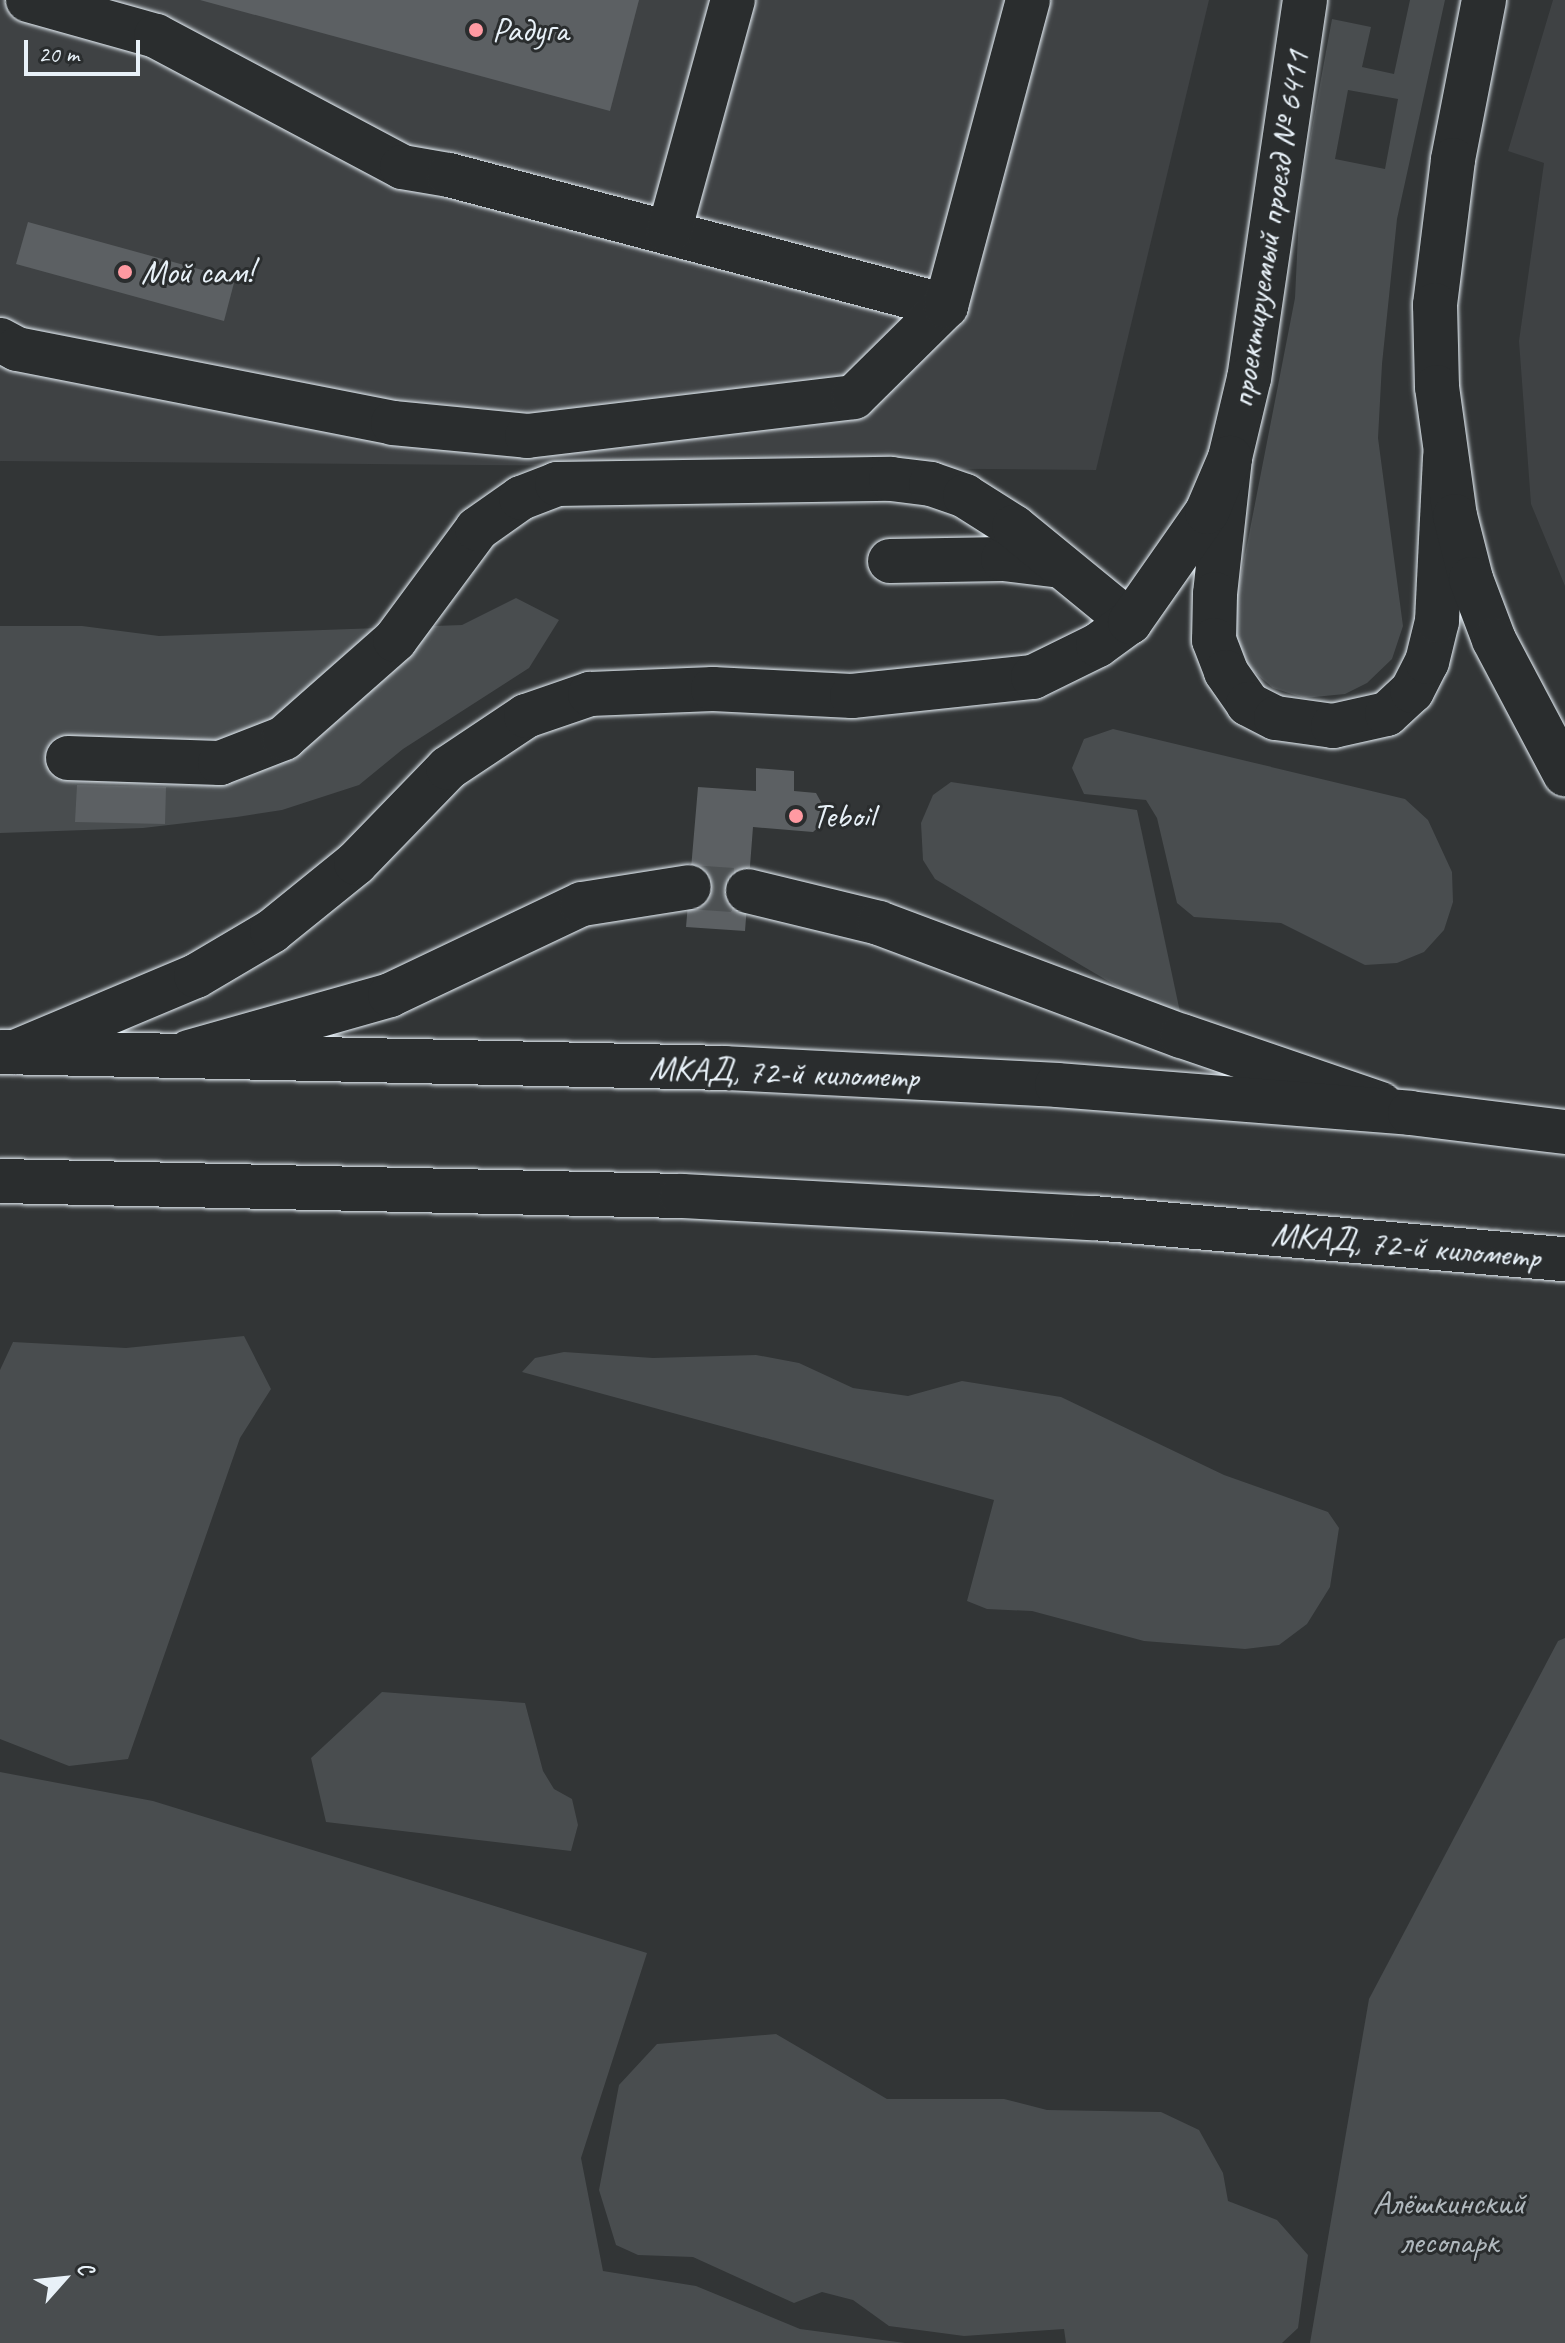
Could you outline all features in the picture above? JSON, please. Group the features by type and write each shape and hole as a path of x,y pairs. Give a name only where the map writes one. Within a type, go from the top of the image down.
{"main road":[{"path":"28,0 156,36 402,167 669,232 946,306"},
{"path":"669,232 733,0"},
{"path":"0,340 17,349 393,423 527,436 854,397 946,306 1028,0"},
{"name":"проектируемый проезд № 6411","path":"1305,0 1249,378 1230,458 1214,640 1226,672 1248,704 1309,726 1359,723 1387,714 1412,691 1427,662 1437,621 1445,456"},
{"name":"проектируемый проезд № 6411","path":"1484,0 1453,160 1435,305 1445,456 1458,529 1494,640 1565,774"},
{"name":"проектируемый проезд № 6411","path":"8,1052 196,976 272,931 356,863 448,768 526,716 590,694 713,689 852,696 1033,677 1098,645 1130,622 1207,512 1230,458"},
{"path":"68,758 220,763 284,738 395,640 477,529 521,498 557,484 811,479 931,484 965,496 1014,527 1130,622"},
{"path":"890,561 1003,559 1061,566"},
{"path":"181,1055 390,995 582,904 689,887"},
{"path":"748,891 879,923 1182,1036 1410,1113"},
{"name":"МКАД, 72-й километр","path":"8,1052 725,1068 1057,1085 1410,1113 1565,1132"},
{"name":"МКАД, 72-й километр","path":"0,1181 682,1196 1093,1218 1565,1259"}],"shaded area":[{"path":"0,0 1209,0 1096,470 0,461"},
{"path":"1553,0 1565,0 1565,586 1531,504 1519,341 1544,163 1508,151"}],"green space":[{"path":"1410,0 1445,0 1397,219 1382,364 1378,438 1403,626 1392,659 1367,683 1345,694 1304,698 1273,688 1250,668 1235,635 1237,596 1295,298 1300,193 1332,19 1371,27 1362,67 1394,74","holes":["1348,90 1398,99 1385,169 1335,159"]},
{"path":"516,598 559,620 529,668 403,749 359,785 282,810 237,817 143,828 0,833 0,626 82,626 159,636 462,625"},
{"path":"1113,729 1405,799 1428,820 1452,872 1453,902 1444,930 1424,952 1397,963 1365,965 1281,923 1194,917 1177,903 1157,818 1146,800 1084,794 1072,768 1084,739"},
{"path":"951,782 1137,810 1180,1012 1164,1014 935,879 923,860 921,823 933,795"},
{"path":"244,1336 271,1389 240,1438 128,1759 69,1766 0,1739 0,1370 13,1342 126,1348"},
{"path":"564,1352 653,1358 756,1355 799,1363 853,1388 908,1396 962,1381 1061,1397 1224,1475 1328,1512 1339,1528 1330,1587 1307,1624 1279,1645 1245,1649 1144,1641 1032,1611 987,1609 967,1601 994,1500 522,1372 535,1358"},
{"name":"Алёшкинский лесопарк","path":"1565,1638 1565,2343 1310,2343 1369,1999 1558,1641"},
{"path":"382,1692 525,1703 543,1771 554,1789 572,1799 578,1825 571,1851 326,1822 311,1758"},
{"path":"0,1772 153,1801 647,1953 581,2158 603,2271 696,2286 800,2329 905,2343 0,2343"},
{"path":"776,2034 887,2099 1004,2099 1047,2110 1161,2112 1199,2130 1223,2173 1228,2201 1277,2220 1308,2255 1298,2328 1282,2343 1066,2343 1064,2329 964,2336 889,2326 853,2300 822,2292 794,2303 693,2257 638,2255 616,2245 599,2190 619,2085 657,2044"}],"building":[{"path":"200,0 639,0 610,111"},
{"name":"Мой сам!","path":"28,222 235,279 224,321 16,264"},
{"name":"Teboil","path":"756,768 794,771 794,791 816,793 826,811 824,822 813,832 753,827 745,931 686,927 698,787 756,791"},
{"path":"77,785 166,787 165,824 75,822"}],"tunnel":[{"path":"689,887 748,891"}],"place":[{"name":"Радуга","path":"476,30"},
{"name":"Мой сам!","path":"125,272"},
{"name":"Teboil","path":"796,816"}]}
